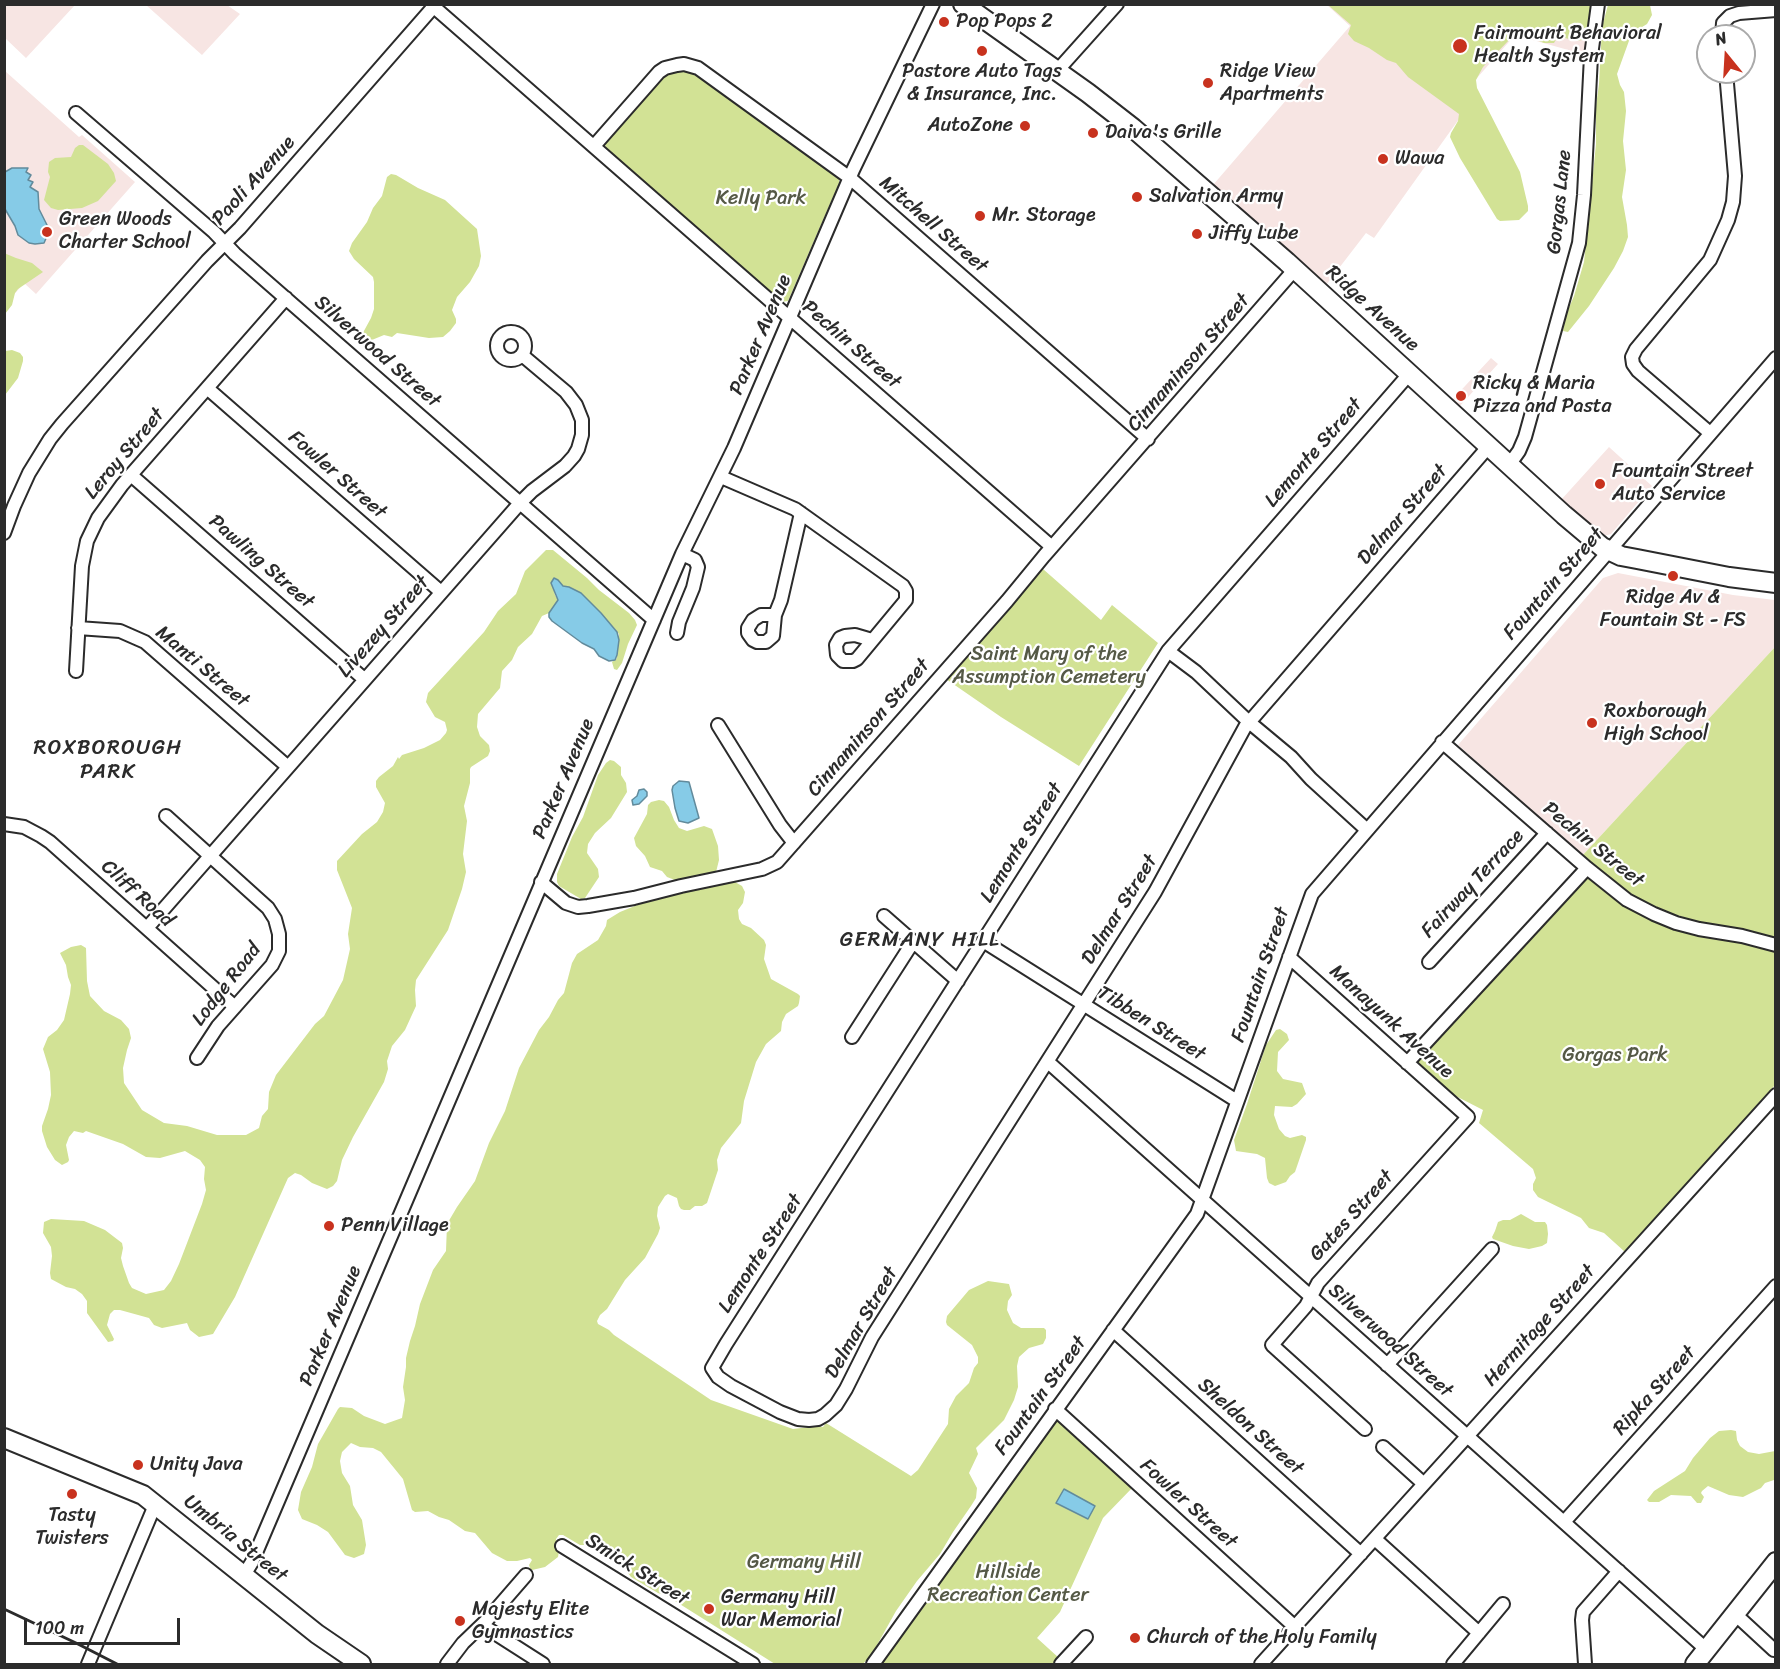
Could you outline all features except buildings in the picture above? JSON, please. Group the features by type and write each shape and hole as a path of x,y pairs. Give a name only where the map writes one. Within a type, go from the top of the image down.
{"main road":[{"name":"Ridge Avenue","path":"963,4 1133,128 1296,269 1509,465 1608,551 1621,556 1670,566 1776,583"},
{"name":"Umbria Street","path":"4,1438 136,1492 156,1505 317,1634 361,1665"},
{"path":"1695,1665 1776,1562"}],"street":[{"name":"Parker Avenue","path":"244,1575 256,1552 682,554 721,477 850,178 933,4"},
{"path":"1057,71 1117,4"},
{"name":"Gorgas Lane","path":"1509,465 1525,437 1579,243 1584,195 1591,56 1598,4"},
{"name":"Pechin Street","path":"435,6 1052,547"},
{"name":"Paoli Avenue","path":"4,533 21,489 62,424 240,228 435,6"},
{"path":"1724,24 1726,19 1734,14 1776,10"},
{"name":"Mitchell Street","path":"594,146 655,76 665,68 677,65 690,66 704,72 850,178 1148,439"},
{"path":"1710,433 1638,371 1632,361 1636,349 1710,260 1728,220 1733,202 1735,176 1727,84"},
{"name":"Silverwood Street","path":"76,113 654,620"},
{"name":"Cinnaminson Street","path":"542,882 566,903 578,907 634,898 681,885 762,869 777,862 1296,269"},
{"name":"Leroy Street","path":"76,671 82,567 87,541 104,507 286,298"},
{"name":"Livezey Street","path":"147,928 520,502 532,490 570,462 581,442 583,428 580,412 571,398 522,355"},
{"name":"Fountain Street","path":"873,1665 1197,1214 1312,894 1776,358"},
{"name":"Lemonte Street","path":"818,1419 804,1420 780,1412 725,1382 712,1368 1168,651 1410,374"},
{"name":"Fowler Street","path":"207,388 441,592"},
{"name":"Delmar Street","path":"818,1419 831,1411 841,1398 872,1337 1166,875 1249,722 1489,446"},
{"name":"Pawling Street","path":"131,475 364,679"},
{"path":"721,477 801,513 905,589 906,600 872,640"},
{"path":"776,615 801,513"},
{"path":"677,633 698,567 695,560 682,554"},
{"name":"Manti Street","path":"78,628 120,631 145,642 288,767"},
{"path":"1168,651 1196,672 1249,722 1291,757 1311,779 1367,830"},
{"path":"718,724 738,748 780,825 794,843"},
{"name":"Pechin Street","path":"1442,742 1627,900 1664,918 1699,930 1742,936 1776,945"},
{"path":"165,816 210,856"},
{"name":"Cliff Road","path":"4,824 24,827 41,836 235,1007"},
{"name":"Fairway Terrace","path":"1429,962 1547,833"},
{"name":"Lodge Road","path":"197,1059 213,1033 273,965 279,951 279,934 268,908 210,856"},
{"path":"1407,1063 1587,868"},
{"path":"884,916 957,981"},
{"name":"Tibben Street","path":"983,940 1237,1101"},
{"path":"852,1036 913,942"},
{"name":"Manayunk Avenue","path":"1289,957 1468,1117"},
{"name":"Silverwood Street","path":"1047,1062 1707,1650"},
{"name":"Hermitage Street","path":"1261,1665 1776,1095"},
{"name":"Gates Street","path":"1365,1429 1272,1345 1306,1305 1318,1283 1468,1117"},
{"path":"1387,1365 1492,1249"},
{"name":"Ripka Street","path":"1564,1522 1776,1286"},
{"name":"Sheldon Street","path":"1113,1330 1361,1554"},
{"name":"Fowler Street","path":"1055,1409 1295,1627"},
{"path":"1383,1447 1424,1484"},
{"path":"88,1665 156,1505"},
{"path":"1375,1539 1479,1633"},
{"name":"Smick Street","path":"562,1546 753,1665"},
{"path":"1585,1665 1583,1612 1619,1572"},
{"path":"447,1665 526,1575"},
{"path":"1453,1665 1503,1604"},
{"path":"1735,1614 1774,1650"},
{"path":"482,1625 543,1665"},
{"path":"1061,1665 1086,1637"}],"shaded area":[{"path":"4,5 75,5 26,58 5,38"},
{"path":"146,5 227,5 240,14 202,55"},
{"path":"1327,5 1594,5 1586,55 1515,35 1469,87 1474,98 1374,238 1366,233 1326,285 1213,185 1350,26"},
{"name":"Green Woods Charter School","path":"5,71 79,137 82,135 135,182 36,294 24,283 5,305"},
{"path":"1491,358 1498,364 1459,407 1452,400"},
{"path":"1609,447 1652,486 1611,534 1604,536 1561,500"},
{"name":"Roxborough High School","path":"1618,573 1733,595 1775,600 1775,647 1582,856 1458,745 1603,578"}],"green space":[{"path":"1328,5 1593,5 1582,40 1576,41 1558,36 1554,43 1544,43 1527,36 1516,35 1483,67 1476,80 1477,88 1520,172 1528,211 1519,220 1500,221 1497,219 1460,158 1450,137 1459,114 1408,77 1396,63 1354,41 1348,34 1351,25"},
{"path":"1608,5 1650,5 1652,15 1647,24 1634,32 1630,38 1617,74 1624,92 1626,111 1623,141 1626,170 1622,197 1628,237 1614,268 1589,306 1568,332 1563,331 1565,317 1584,262 1596,144 1596,106 1602,27"},
{"name":"Kelly Park","path":"686,71 699,76 839,177 839,183 788,301 781,302 605,145 661,79 669,74"},
{"path":"79,145 83,145 108,164 116,181 98,201 82,208 58,210 51,208 44,200 50,177 49,162 55,158 71,157"},
{"path":"391,174 445,200 477,229 481,256 479,266 470,282 457,297 452,310 456,323 443,337 429,338 397,333 392,337 384,335 367,342 359,340 374,309 374,282 373,277 349,251 382,196 387,177"},
{"path":"4,253 32,263 43,272 18,289 12,305 5,314"},
{"path":"12,350 20,353 23,361 18,378 5,395 5,351"},
{"path":"546,550 553,550 587,578 629,613 637,625 622,663 617,670 614,669 612,662 617,658 619,634 581,593 563,586 555,578 552,580 557,603 549,613 542,616 532,634 518,647 512,660 502,671 500,688 478,714 477,727 480,736 489,745 490,751 488,756 470,769 470,783 464,806 467,821 463,854 466,872 462,889 448,930 416,980 416,1006 405,1030 392,1046 384,1082 342,1160 337,1181 327,1189 295,1173 288,1178 235,1297 213,1334 199,1337 190,1330 187,1323 162,1328 154,1325 149,1318 114,1310 110,1314 107,1325 114,1339 108,1342 87,1313 87,1301 82,1294 51,1279 51,1247 43,1233 44,1222 51,1219 84,1221 105,1230 122,1243 121,1258 132,1288 146,1294 164,1290 179,1264 202,1204 206,1190 205,1167 200,1160 185,1151 160,1158 146,1157 123,1144 86,1131 83,1133 74,1131 69,1137 66,1145 68,1162 62,1165 55,1160 47,1147 42,1131 51,1095 50,1072 43,1049 48,1037 64,1020 70,994 71,985 60,953 81,945 86,948 90,996 104,1011 121,1020 129,1029 131,1038 123,1068 124,1083 142,1110 164,1123 187,1126 217,1135 246,1135 259,1128 262,1116 268,1109 269,1092 276,1075 315,1024 324,1016 343,980 350,949 348,934 352,908 337,870 337,861 362,834 377,822 383,812 385,803 376,787 376,781 393,766 398,757 399,759 402,755 440,740 446,733 445,722 435,717 426,702 428,693 484,632 498,611 516,594 525,571"},
{"name":"Saint Mary of the Assumption Cemetery","path":"1043,569 1101,620 1112,605 1158,643 1079,766 946,679"},
{"path":"1775,647 1775,940 1749,931 1708,925 1661,910 1624,890 1582,856"},
{"path":"610,760 621,767 621,775 626,783 627,792 611,818 595,833 588,844 587,853 598,869 599,877 585,898 581,899 559,886 557,874 583,817 598,775"},
{"path":"659,800 664,801 669,807 679,828 687,831 704,826 712,829 718,846 719,860 716,872 695,878 675,880 667,877 662,871 650,867 645,856 636,846 634,838 647,814 648,805"},
{"name":"Gorgas Park","path":"1586,879 1590,879 1619,902 1660,923 1682,931 1735,941 1775,952 1775,1085 1625,1252 1604,1233 1589,1228 1581,1218 1538,1197 1533,1190 1536,1178 1533,1169 1479,1123 1483,1110 1448,1092 1418,1062"},
{"name":"Germany Hill","path":"735,882 742,886 745,892 743,903 738,910 739,919 742,924 751,928 764,940 766,945 764,959 771,979 798,994 799,1003 786,1014 781,1031 766,1044 756,1062 744,1101 741,1123 721,1148 717,1160 718,1170 707,1203 684,1210 679,1206 677,1198 668,1194 665,1196 658,1207 657,1216 660,1228 658,1234 645,1258 625,1280 607,1309 600,1315 598,1324 711,1400 793,1429 823,1427 826,1423 911,1476 918,1470 948,1424 949,1409 956,1396 969,1383 978,1363 978,1357 972,1345 946,1322 947,1316 969,1290 988,1281 1009,1284 1012,1295 1008,1301 1007,1310 1013,1323 1021,1328 1044,1328 1046,1330 1043,1344 1029,1348 1019,1357 1018,1387 1004,1420 976,1448 978,1454 969,1473 977,1488 976,1498 940,1554 896,1611 872,1654 863,1664 775,1664 667,1596 631,1577 624,1568 609,1558 563,1535 559,1535 556,1539 558,1557 545,1567 532,1570 529,1565 532,1560 530,1558 507,1561 492,1553 475,1533 465,1531 449,1520 428,1511 415,1512 412,1510 403,1479 381,1452 373,1448 360,1447 351,1443 342,1452 340,1461 342,1473 350,1486 353,1505 362,1520 366,1545 364,1554 354,1558 345,1555 328,1532 302,1519 298,1510 301,1492 312,1467 318,1444 340,1407 352,1408 364,1416 385,1424 402,1418 406,1358 420,1304 433,1270 446,1251 447,1224 475,1181 489,1143 505,1111 519,1068 539,1030 564,993 572,963 577,954 598,940 607,920 620,912 668,895"},
{"path":"1280,1029 1287,1034 1289,1040 1278,1052 1277,1071 1283,1079 1302,1083 1306,1094 1292,1107 1275,1106 1274,1115 1279,1129 1285,1136 1290,1138 1302,1135 1306,1137 1306,1140 1295,1172 1286,1182 1275,1186 1269,1183 1267,1178 1265,1158 1257,1154 1236,1151 1234,1140 1266,1045 1276,1030"},
{"path":"1521,1214 1535,1222 1545,1222 1548,1234 1547,1243 1529,1249 1493,1239 1498,1222 1510,1220"},
{"name":"Hillside Recreation Center","path":"1059,1420 1134,1486 1103,1518 1060,1612 1037,1638 1059,1658 1054,1664 880,1664 1056,1421"},
{"path":"1719,1431 1736,1431 1740,1446 1748,1452 1759,1454 1775,1451 1774,1480 1743,1497 1729,1495 1708,1486 1701,1493 1704,1497 1701,1503 1697,1503 1691,1496 1671,1495 1659,1502 1647,1500 1654,1491 1685,1471 1710,1438"}],"water":[{"path":"12,168 28,168 26,172 31,175 28,180 33,182 30,187 38,192 39,209 48,227 44,243 29,243 18,235 5,209 5,172"},
{"path":"554,578 563,586 581,593 617,632 619,640 615,660 609,661 599,656 594,649 582,643 549,617 549,613 558,600 551,583"},
{"path":"679,781 689,782 699,818 688,823 679,821 675,808 672,790"},
{"path":"644,789 647,796 639,804 633,805 632,800 637,796 639,790"},
{"path":"1064,1489 1095,1506 1088,1519 1056,1503"}],"railway":[{"path":"4,1609 117,1664"}],"place":[{"name":"Pop Pops 2","path":"944,22"},
{"name":"Fairmount Behavioral Health System","path":"1460,46"},
{"name":"Pastore Auto Tags & Insurance, Inc.","path":"982,51"},
{"name":"Ridge View Apartments","path":"1208,83"},
{"name":"AutoZone","path":"1025,126"},
{"name":"Daiva's Grille","path":"1093,133"},
{"name":"Wawa","path":"1383,159"},
{"name":"Salvation Army","path":"1137,197"},
{"name":"Mr. Storage","path":"980,216"},
{"name":"Green Woods Charter School","path":"47,232"},
{"name":"Jiffy Lube","path":"1197,234"},
{"name":"Ricky & Maria Pizza and Pasta","path":"1461,396"},
{"name":"Fountain Street Auto Service","path":"1600,484"},
{"name":"Ridge Av & Fountain St - FS","path":"1673,576"},
{"name":"Roxborough High School","path":"1592,723"},
{"name":"Penn Village","path":"329,1226"},
{"name":"Unity Java","path":"138,1465"},
{"name":"Tasty Twisters","path":"72,1494"},
{"name":"Germany Hill War Memorial","path":"709,1609"},
{"name":"Majesty Elite Gymnastics","path":"460,1621"},
{"name":"Church of the Holy Family","path":"1135,1638"}],"district":[{"name":"ROXBOROUGH PARK","path":"108,761"},
{"name":"GERMANY HILL","path":"920,941"}]}
